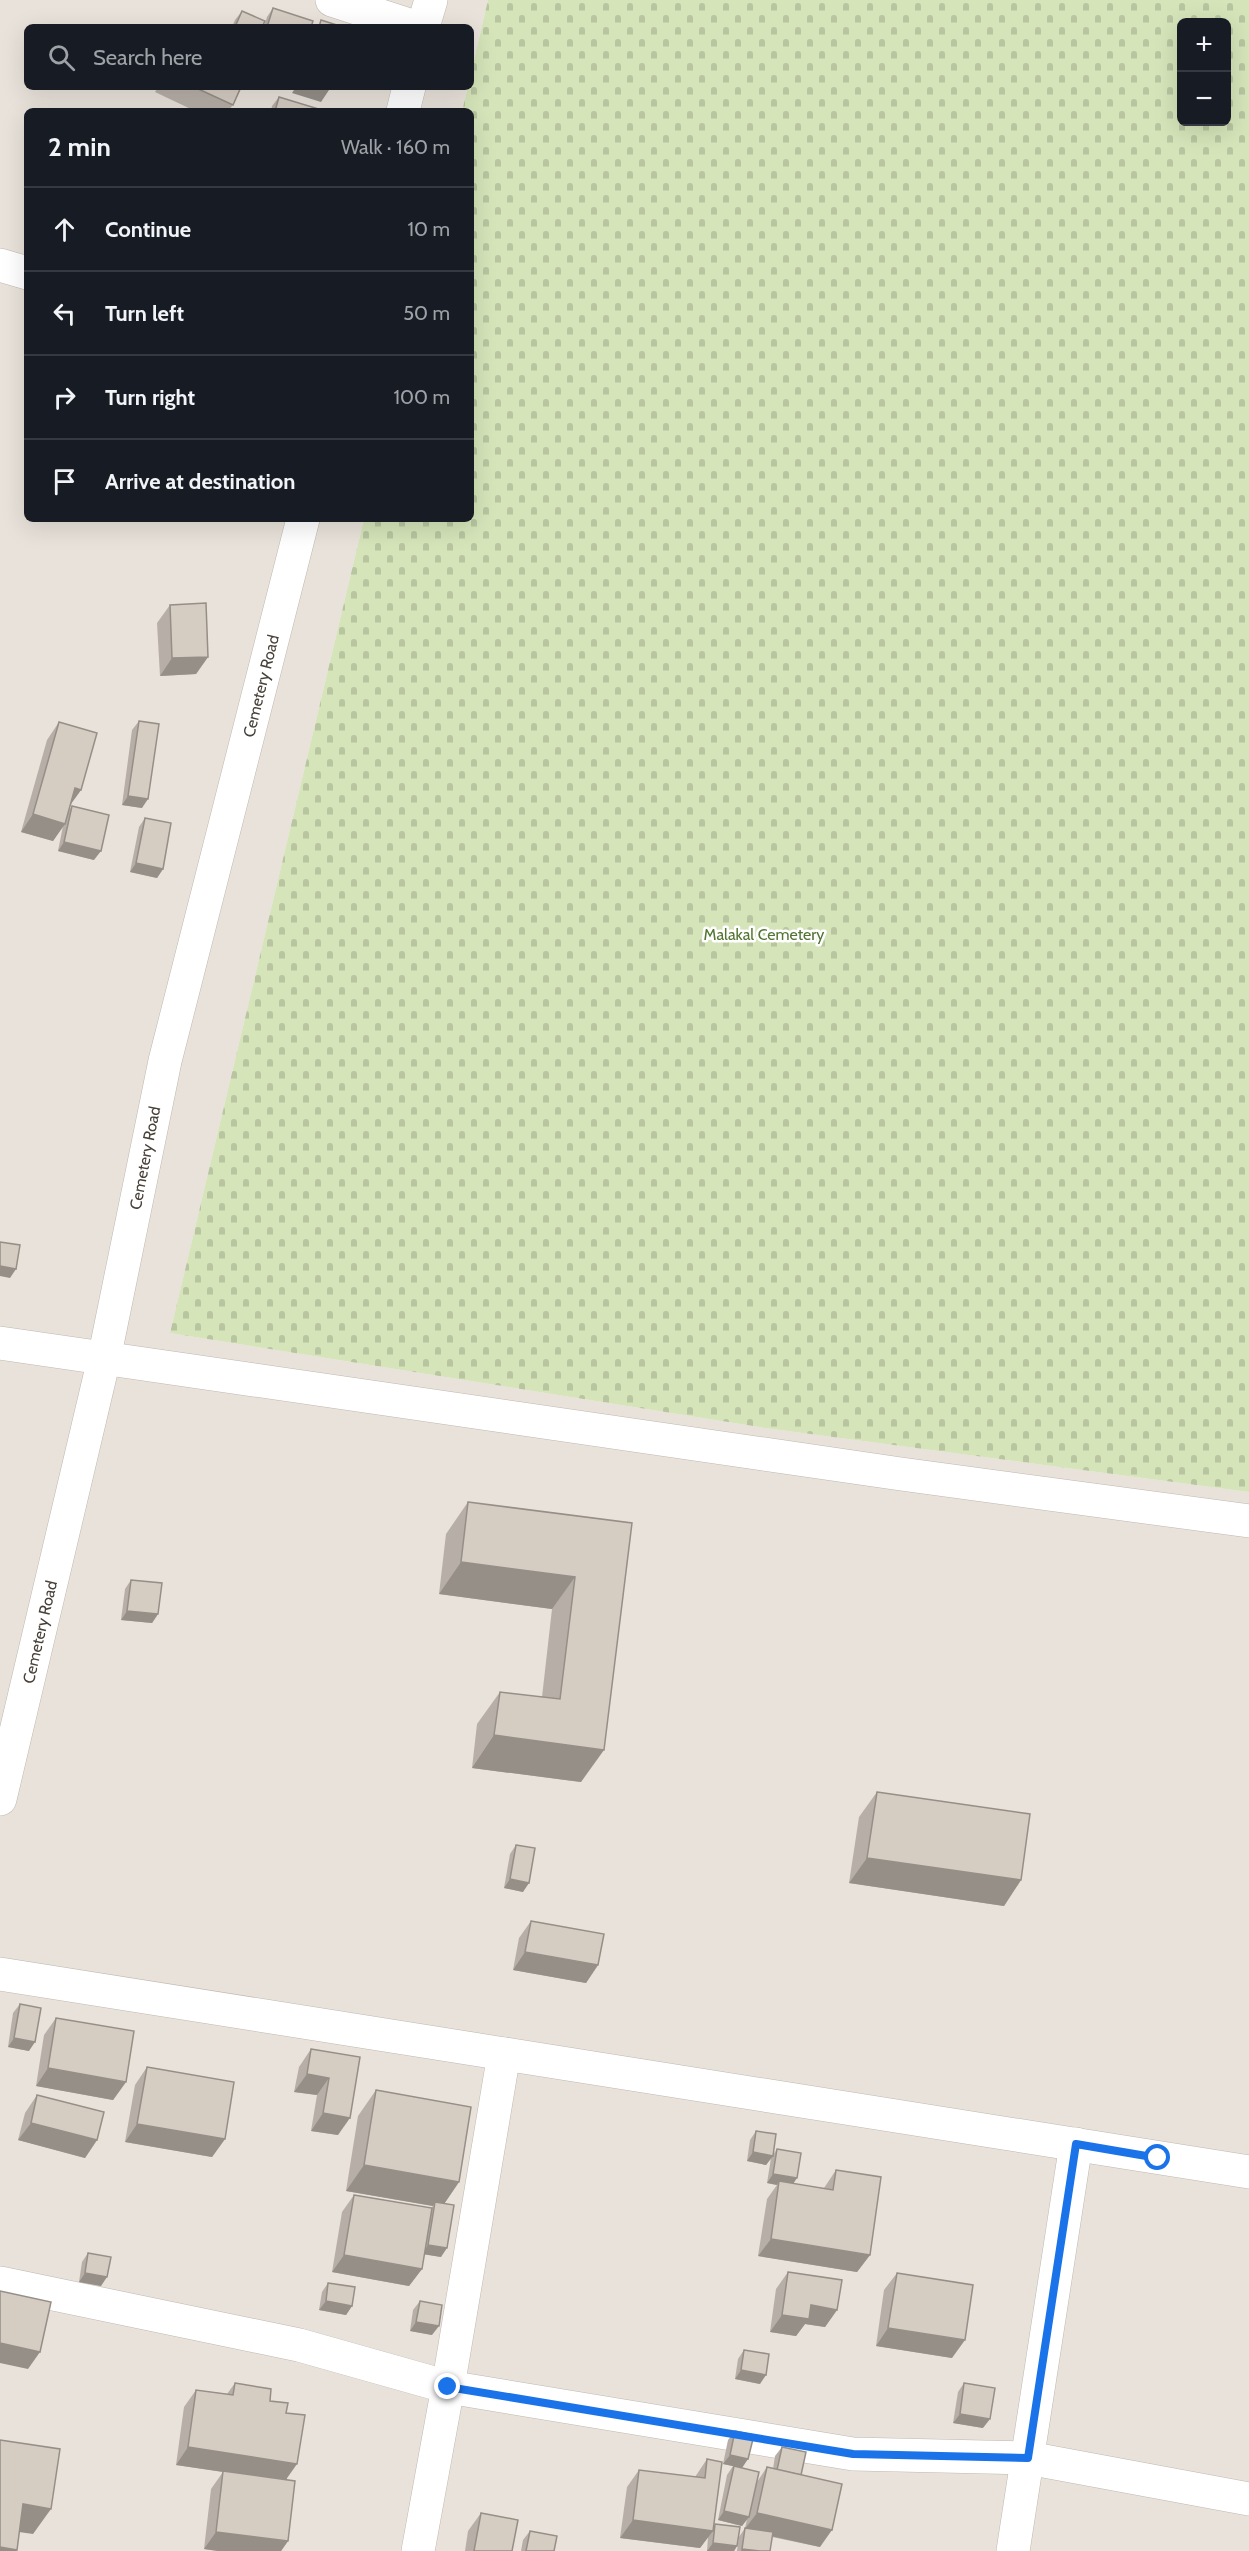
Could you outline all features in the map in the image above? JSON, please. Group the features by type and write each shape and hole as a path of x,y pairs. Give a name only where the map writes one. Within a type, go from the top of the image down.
{"street":[{"path":"332,0 406,24"},
{"path":"424,24 431,0"},
{"path":"404,108 408,90"},
{"path":"0,265 24,272"},
{"name":"Cemetery Road","path":"0,1799 104,1359 165,1061 302,522"},
{"path":"0,1343 1249,1521"},
{"path":"0,1974 1249,2172"},
{"path":"418,2551 504,2054"},
{"path":"1013,2551 1076,2144"},
{"path":"0,2283 299,2346 448,2387 853,2454 1028,2458 1249,2499"}],"shaded area":[{"path":"0,0 488,0 474,60 474,24 24,24 24,90 467,90 463,108 24,108 24,522 363,522 170,1333 765,1428 1249,1492 1249,2551 0,2551"}],"green space":[{"name":"Malakal Cemetery","path":"488,0 1249,0 1249,1492 765,1428 170,1333 363,522 474,522 474,108 463,108 467,90 474,90 474,60"}],"building":[{"path":"273,8 313,21 312,24 268,24"},
{"path":"242,11 265,21 264,24 236,24"},
{"path":"321,20 334,24 320,24"},
{"path":"200,90 240,90 233,105"},
{"path":"279,97 315,108 276,108"},
{"path":"206,603 208,657 172,658 170,605"},
{"path":"139,721 159,724 148,799 128,796"},
{"path":"59,722 97,733 81,790 75,788 65,824 33,814"},
{"path":"72,806 109,815 101,851 64,842"},
{"path":"145,818 171,823 163,869 136,863"},
{"path":"0,1242 20,1245 16,1269 0,1266"},
{"path":"468,1502 632,1523 604,1750 494,1735 500,1692 560,1699 575,1577 461,1562"},
{"path":"131,1580 162,1583 158,1614 127,1611"},
{"path":"877,1792 1030,1814 1021,1880 867,1858"},
{"path":"516,1845 535,1848 529,1883 510,1879"},
{"path":"531,1921 604,1934 598,1965 525,1952"},
{"path":"20,2004 41,2008 35,2042 14,2038"},
{"path":"56,2018 134,2031 126,2082 48,2068"},
{"path":"311,2049 360,2057 350,2118 323,2113 329,2078 307,2074"},
{"path":"147,2067 234,2082 225,2139 137,2124"},
{"path":"376,2090 471,2107 459,2182 364,2165"},
{"path":"37,2095 104,2112 97,2140 31,2123"},
{"path":"756,2131 776,2134 773,2156 753,2152"},
{"path":"777,2149 801,2153 797,2178 773,2174"},
{"path":"836,2170 881,2177 870,2255 771,2239 779,2181 833,2190"},
{"path":"354,2195 432,2208 422,2269 344,2255"},
{"path":"435,2202 454,2205 447,2248 428,2245"},
{"path":"88,2253 111,2257 107,2277 85,2273"},
{"path":"788,2272 842,2280 837,2310 811,2305 809,2319 782,2315"},
{"path":"897,2273 973,2285 965,2340 888,2328"},
{"path":"328,2283 355,2287 352,2306 326,2301"},
{"path":"0,2291 51,2302 40,2352 0,2343"},
{"path":"420,2301 442,2305 439,2326 416,2322"},
{"path":"744,2350 769,2354 766,2375 741,2370"},
{"path":"235,2383 271,2389 270,2401 288,2403 286,2413 305,2415 297,2464 188,2447 196,2390 233,2395"},
{"path":"964,2383 995,2388 990,2419 960,2414"},
{"path":"735,2431 754,2435 748,2459 730,2455"},
{"path":"0,2440 60,2449 51,2509 23,2504 17,2550 0,2547"},
{"path":"782,2447 806,2452 801,2475 777,2470"},
{"path":"707,2459 722,2462 713,2531 633,2520 639,2470 705,2478"},
{"path":"734,2466 759,2472 749,2517 724,2511"},
{"path":"767,2467 842,2484 832,2530 757,2513"},
{"path":"223,2471 295,2481 288,2541 216,2532"},
{"path":"481,2513 518,2520 512,2551 474,2551"},
{"path":"715,2524 740,2527 737,2546 713,2543"},
{"path":"745,2528 773,2532 770,2551 742,2549"},
{"path":"530,2531 557,2536 554,2551 526,2551"}],"route":[{"path":"448,2387 853,2454 1028,2458 1076,2144 1158,2158"}]}
